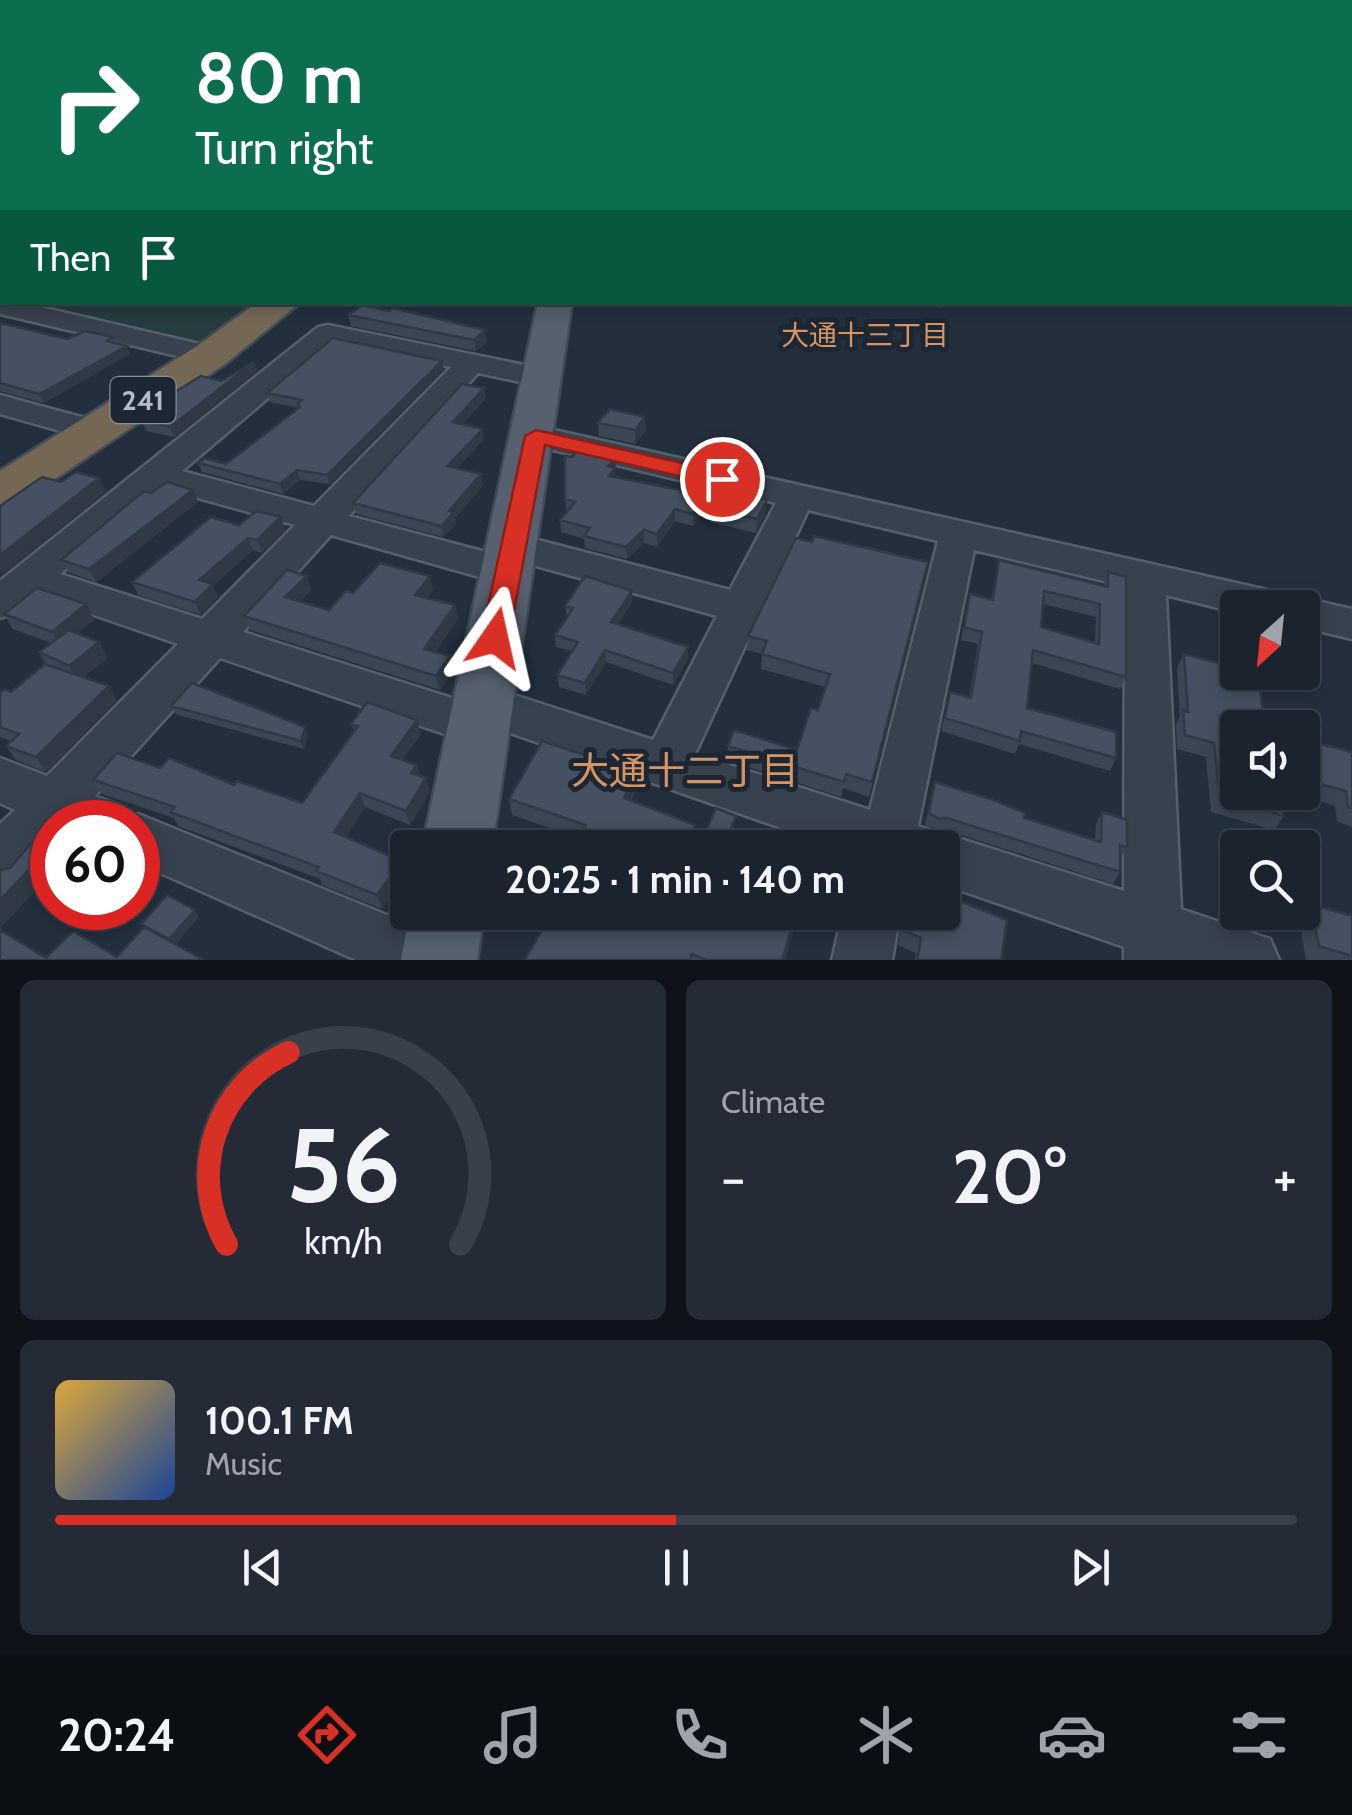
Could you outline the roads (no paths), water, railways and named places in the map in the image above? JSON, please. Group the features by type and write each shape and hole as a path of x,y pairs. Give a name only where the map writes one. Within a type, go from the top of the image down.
{"highway":[{"name":"241","path":"0,493 279,305"}],"main road":[{"path":"461,830 536,436 554,305"},
{"path":"439,960 444,930"}],"street":[{"path":"0,306 211,354"},
{"path":"15,591 328,333 544,378"},
{"path":"88,800 211,639 472,363"},
{"path":"0,404 96,430"},
{"path":"536,436 1220,594"},
{"path":"155,476 323,521 742,608"},
{"path":"665,765 797,496"},
{"path":"899,830 959,534"},
{"path":"1145,576 1154,944"},
{"path":"15,591 211,639 665,765 853,830"},
{"path":"1320,616 1352,624"},
{"path":"0,780 47,800"},
{"path":"0,862 30,843"},
{"path":"160,847 425,960"},
{"path":"960,865 1154,944 1249,960"},
{"path":"862,960 868,930"}],"district":[{"name":"大通十三丁目","path":"865,335"},
{"name":"大通十二丁目","path":"685,771"}]}
